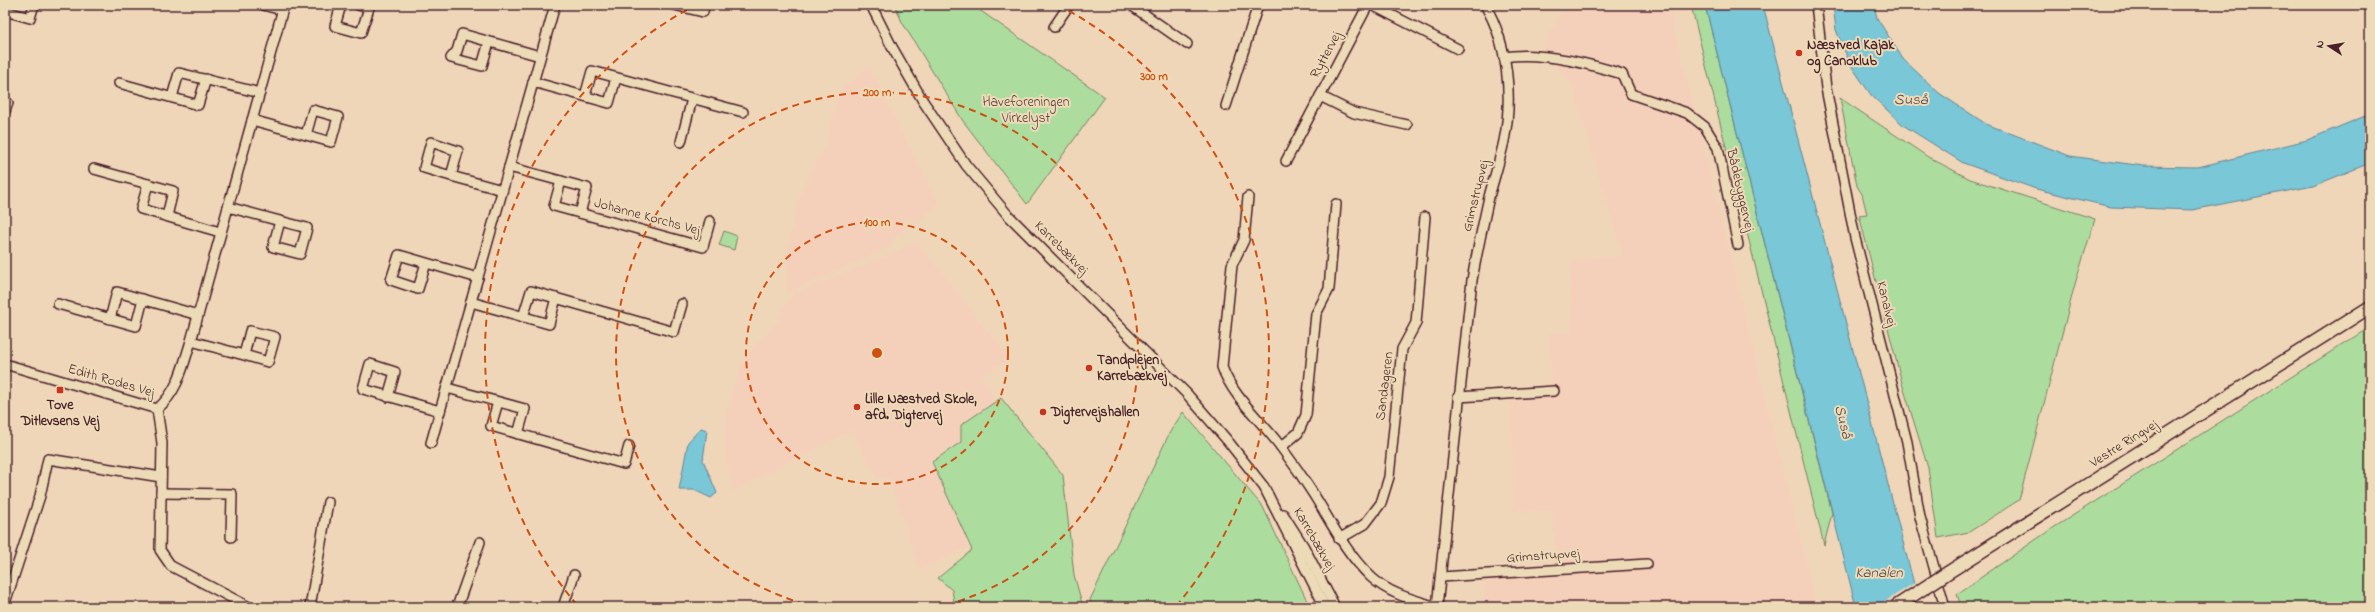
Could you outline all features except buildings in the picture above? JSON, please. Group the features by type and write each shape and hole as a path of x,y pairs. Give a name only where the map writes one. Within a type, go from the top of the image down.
{"main road":[{"name":"Vestre Ringvej","path":"1895,607 2370,307"}],"street":[{"path":"5,11 30,18 34,5"},
{"name":"Edith Rodes Vej","path":"5,364 157,409 168,400 176,387 191,342 220,232 283,8 263,5"},
{"path":"341,5 335,26 361,33 369,8 358,5"},
{"path":"431,443 555,5"},
{"path":"674,5 702,12 704,5"},
{"name":"Karrebækvej","path":"871,5 892,47 923,101 966,165 1007,214 1187,394 1227,440 1277,504 1304,547 1335,607"},
{"path":"1054,27 1069,5"},
{"path":"1131,5 1187,44"},
{"path":"1226,106 1258,5"},
{"name":"Ryttervej","path":"1286,161 1368,5"},
{"path":"1372,5 1458,49"},
{"name":"Grimstrupvej","path":"1437,607 1458,397 1472,280 1481,231 1504,141 1508,115 1508,88 1504,57 1496,28 1485,5"},
{"name":"Kanalvej","path":"1816,5 1826,88 1852,224 1907,442 1920,517 1945,607"},
{"path":"488,42 540,56"},
{"name":"Bådebyggervej","path":"1504,57 1534,57 1585,63 1622,74 1631,94 1687,113 1705,127 1718,148 1738,245"},
{"path":"585,96 592,71 743,112"},
{"path":"172,97 179,73 260,93"},
{"path":"533,82 609,103 616,78"},
{"path":"119,83 198,105 206,79"},
{"name":"Ryttervej","path":"1320,96 1354,113 1407,125"},
{"path":"680,142 692,99"},
{"path":"252,120 306,135"},
{"name":"Johanne Korchs Vej","path":"509,167 587,188 580,213"},
{"path":"94,169 173,191 167,216"},
{"path":"451,176 502,190"},
{"name":"Johanne Korchs Vej","path":"561,181 554,206 703,247 710,221"},
{"path":"148,184 141,210 220,232"},
{"path":"1248,197 1244,240 1232,265 1222,367 1227,381 1281,447 1314,494 1340,539 1372,578 1392,592 1437,607"},
{"path":"1281,447 1298,433 1306,415 1316,314 1330,289 1336,204"},
{"path":"228,207 280,221"},
{"name":"Sandageren","path":"1340,539 1365,524 1380,504 1389,478 1402,349 1416,323 1425,217"},
{"path":"426,263 478,278"},
{"path":"523,317 531,291 674,332 682,304"},
{"path":"110,319 118,292 198,315"},
{"path":"471,302 549,324 556,298"},
{"path":"58,304 136,326 143,299"},
{"path":"191,342 244,356"},
{"path":"447,388 525,409 518,434"},
{"path":"1458,397 1554,391"},
{"path":"388,397 440,412"},
{"path":"498,402 491,426 624,464 629,446"},
{"path":"157,409 162,444 158,541 164,558 171,566 249,607"},
{"path":"5,603 40,496 48,459 161,477"},
{"name":"Karrebækvej","path":"1264,487 1273,508 1298,551 1325,607"},
{"path":"161,493 232,494 231,537"},
{"path":"310,607 328,502"},
{"path":"457,607 480,542"},
{"name":"Grimstrupvej","path":"1441,577 1647,564"},
{"path":"563,607 574,575"}],"shaded area":[{"path":"1564,5 1669,5 1817,607 1485,607 1481,570 1556,564 1552,511 1513,512 1511,399 1551,397 1549,332 1571,332 1570,260 1622,255 1571,83 1540,51"},
{"path":"869,66 933,193 941,203 918,222 917,220 913,223 909,218 902,223 907,228 893,241 893,246 786,294 787,252 795,210 806,181 826,144 839,91"},
{"name":"Lille Næstved Skole, afd. Digtervej","path":"918,242 1011,360 982,375 996,400 960,424 960,442 931,462 969,548 919,570 889,478 876,478 852,430 732,492 725,450 725,414 738,372 751,349 777,322 787,301 793,294"}],"green space":[{"name":"Haveforeningen Virkelyst","path":"895,5 972,5 1105,97 1027,204 963,121 902,22"},
{"path":"1691,5 1705,5 1832,513 1824,545"},
{"path":"1840,98 1928,157 1970,179 2095,219 2075,284 2019,500 1969,532 1938,538 1928,468 1902,383 1859,215 1867,214 1862,194 1857,186"},
{"path":"724,231 737,236 734,250 719,245"},
{"path":"2370,327 2370,607 1961,607 1957,594 2050,530"},
{"path":"1001,398 1063,475 1074,575 1083,607 955,607 952,590 938,578 972,550 932,462 961,442 961,425"},
{"path":"1183,412 1263,507 1310,607 1092,607 1090,600 1170,432"}],"water":[{"name":"Kanalen","path":"1705,5 1763,5 1920,607 1856,607"},
{"name":"Suså","path":"1833,5 1874,5 1877,18 1903,59 1939,93 1986,124 2070,156 2144,166 2198,167 2307,140 2370,114 2370,163 2313,186 2192,210 2111,207 2036,189 1963,163 1903,125 1871,95 1850,64 1836,30"},
{"path":"701,428 707,430 703,460 717,493 711,498 694,490 679,490 688,442"}],"pier":[{"path":"1916,582 1921,601 1912,607 1876,607"}],"place":[{"name":"Næstved Kajak og Canoklub","path":"1799,53"},
{"name":"Tandplejen Karrebækvej","path":"1089,368"},
{"name":"Tove Ditlevsens Vej","path":"60,390"},
{"name":"Lille Næstved Skole, afd. Digtervej","path":"857,407"},
{"name":"Digtervejshallen","path":"1043,412"}]}
